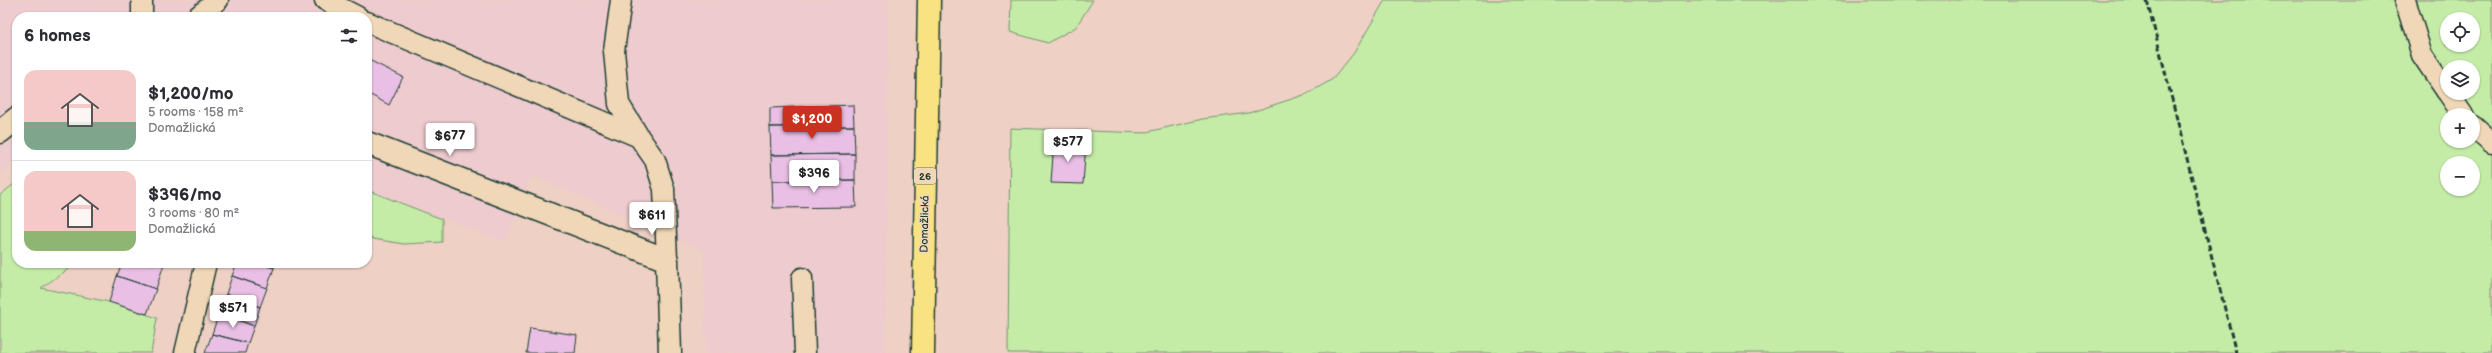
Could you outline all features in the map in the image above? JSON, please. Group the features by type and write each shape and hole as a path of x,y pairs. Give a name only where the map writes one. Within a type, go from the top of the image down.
{"main road":[{"name":"Domažlická","path":"922,353 929,0"}],"street":[{"path":"0,132 12,122"},
{"path":"372,145 666,260 670,353"}],"lane":[{"path":"142,0 142,12"},
{"path":"203,12 218,0"},
{"path":"325,0 348,12"},
{"path":"621,0 614,51 619,104 655,160 664,189 666,260"},
{"path":"2405,0 2422,55 2440,82"},
{"path":"372,24 640,137"},
{"path":"2480,132 2492,143"},
{"path":"185,353 205,268"},
{"path":"802,278 805,353"}],"shaded area":[{"path":"0,0 888,0 885,353 706,353 704,250 531,175 506,242 372,192 372,12 12,12 12,162 0,173"}],"green space":[{"path":"1011,0 1093,0 1076,27 1048,43 1010,32"},
{"path":"1385,0 2492,0 2492,353 1008,353 1010,128 1143,133 1203,119 1249,113 1307,94 1333,79 1354,53"},
{"path":"12,186 12,268 70,268 41,288 109,302 157,318 151,353 0,353 0,195"},
{"path":"372,192 442,219 442,242 404,244 372,239"}],"building":[{"path":"372,62 403,77 389,105 372,96"},
{"path":"853,105 854,126 770,127 770,108"},
{"path":"854,126 855,154 771,155 770,127"},
{"path":"1054,141 1086,143 1083,184 1051,183"},
{"path":"855,154 855,180 772,181 771,155"},
{"path":"855,180 856,207 773,208 772,181"},
{"path":"120,268 163,268 156,289 117,276"},
{"path":"235,268 274,268 267,288 232,276"},
{"path":"117,276 156,289 147,314 109,302"},
{"path":"232,276 267,288 260,307 226,294"},
{"path":"226,294 260,307 254,326 219,313"},
{"path":"219,313 254,326 248,343 212,334"},
{"path":"530,328 577,335 575,353 526,353"},
{"path":"212,334 248,343 245,353 205,353"}],"railway":[{"path":"2147,0 2236,353"}]}
